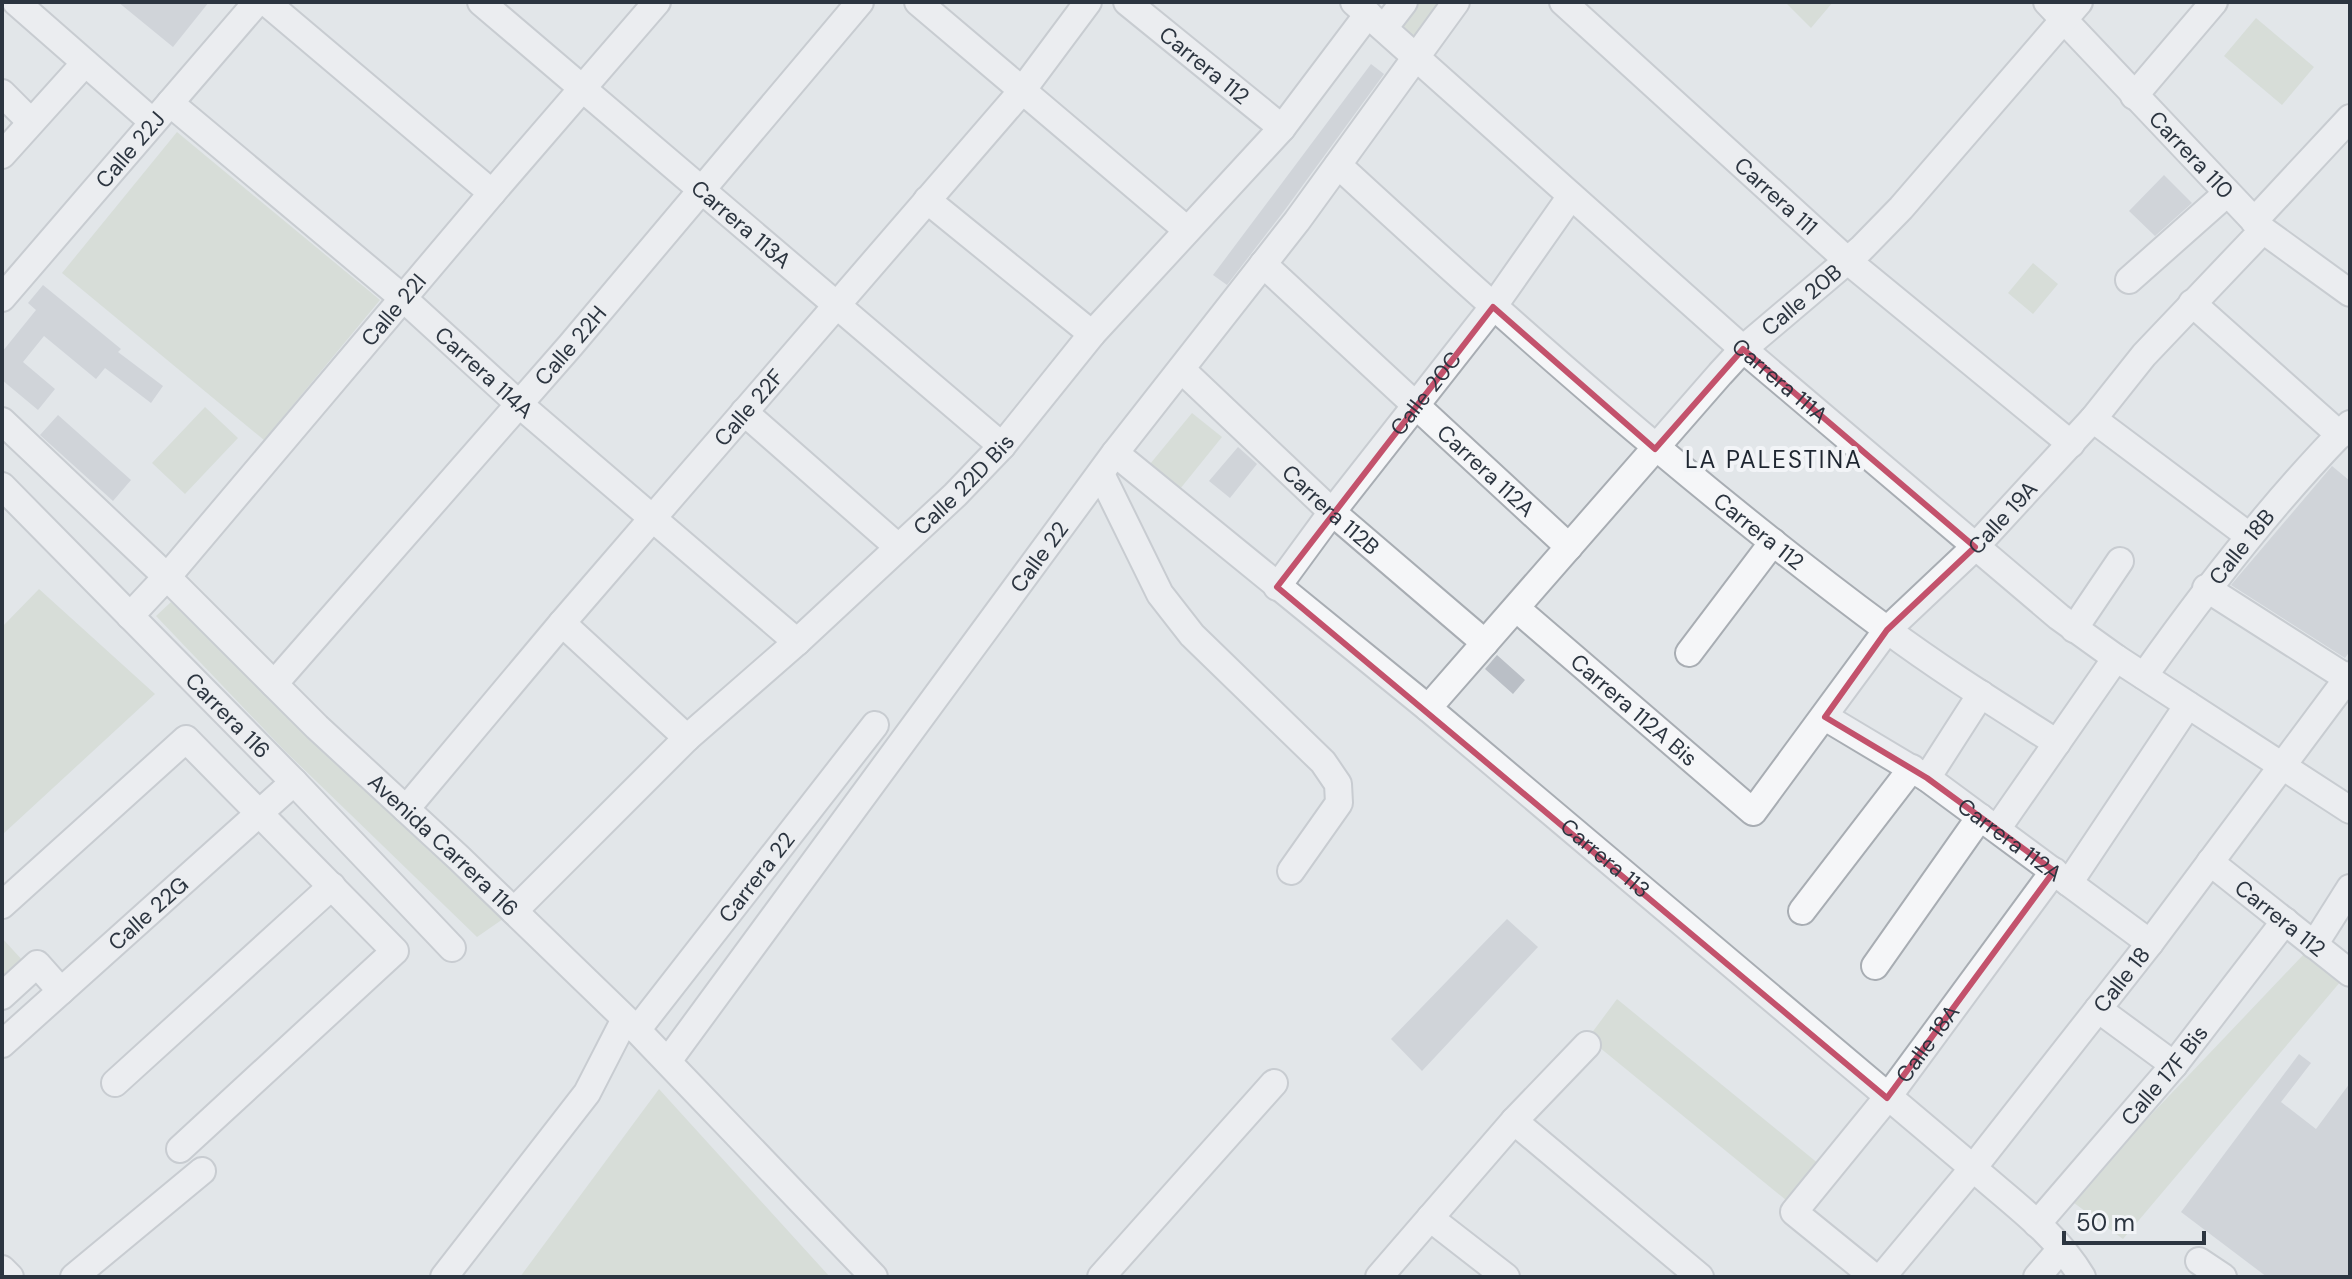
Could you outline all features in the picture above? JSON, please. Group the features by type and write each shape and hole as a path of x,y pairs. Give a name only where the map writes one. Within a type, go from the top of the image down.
{"street":[{"name":"Carrera 114A","path":"16,2 85,63 161,113 404,299 519,404 797,642"},
{"name":"Calle 22J","path":"2,298 257,2"},
{"path":"266,2 492,193"},
{"name":"Carrera 113A","path":"481,2 1002,446"},
{"name":"Calle 22I","path":"130,616 167,577 657,2"},
{"name":"Calle 22H","path":"274,684 519,404 860,2"},
{"path":"918,2 1187,230"},
{"name":"Calle 22F","path":"406,809 562,623 1021,92 1088,2"},
{"name":"Carrera 112","path":"1127,2 1282,128"},
{"name":"Calle 22D Bis","path":"514,911 687,738 797,642 955,495 1002,446 1092,334 1282,128 1368,15 1404,2"},
{"name":"Calle 22","path":"668,1061 1108,464 1338,165 1456,2"},
{"name":"Carrera 111","path":"1563,2 1848,261 2071,444"},
{"path":"2134,96 2214,2"},
{"name":"Calle 20B","path":"1428,708 1743,349 1848,261 1901,208 2063,8"},
{"name":"Carrera 110","path":"2063,8 2134,96 2258,226 2348,290"},
{"name":"Carrera 111A","path":"1368,15 1743,349 2074,629 2350,810"},
{"path":"2,155 85,63"},
{"path":"2,93 31,122"},
{"name":"Calle 19A","path":"1753,812 1887,630 1975,547 2071,444 2144,355 2350,118"},
{"name":"Carrera 112","path":"1338,165 1655,449 1887,630 2057,743"},
{"path":"2129,280 2226,194"},
{"name":"Calle 20C","path":"1277,587 1493,307 1571,196"},
{"path":"927,200 1092,334"},
{"name":"Carrera 112A","path":"1263,264 1569,547"},
{"path":"2192,303 2345,429"},
{"name":"Carrera 112B","path":"1182,370 1332,512 1485,643"},
{"path":"744,412 898,547"},
{"path":"2093,419 2249,536"},
{"name":"Avenida Carrera 116","path":"2,421 668,1061 874,1277"},
{"name":"Calle 18B","path":"2144,676 2206,588 2345,429"},
{"path":"1108,464 1160,594 1192,635 1323,762 1338,784 1339,803 1291,871"},
{"name":"Carrera 113","path":"1108,464 1277,587 1428,708 1973,1168 2037,1224 2082,1277"},
{"name":"Carrera 116","path":"2,486 294,782 452,948"},
{"path":"1689,653 1773,542"},
{"path":"2074,629 2120,561"},
{"path":"2206,588 2349,676"},
{"name":"Carrera 112A Bis","path":"1516,608 1753,812"},
{"path":"562,623 687,738"},
{"path":"1875,966 2057,743 2116,658"},
{"name":"Calle 18","path":"1882,1277 1973,1168 2150,943 2349,676"},
{"path":"1802,911 1919,773 1981,694"},
{"name":"Calle 18A","path":"1874,1277 1794,1212 2062,877 2188,705"},
{"name":"Carrera 112A","path":"1825,717 1919,773 2150,943"},
{"name":"Carrera 22","path":"444,1277 587,1093 631,1025 875,725"},
{"path":"2,905 186,739 395,951 180,1149"},
{"name":"Calle 22G","path":"2,1044 294,782"},
{"name":"Carrera 112","path":"2210,862 2350,973"},
{"path":"115,1083 332,886"},
{"path":"2314,945 2350,888"},
{"name":"Calle 17F Bis","path":"2037,1224 2174,1065 2285,921"},
{"path":"2,996 37,964 61,991"},
{"path":"2098,1009 2174,1065"},
{"path":"1379,1277 1514,1121 1587,1045"},
{"path":"1101,1277 1274,1083"},
{"path":"1514,1121 1700,1277"},
{"path":"74,1277 202,1171"},
{"path":"1430,1218 1506,1277"},
{"path":"2037,1277 2061,1249"},
{"path":"2199,1261 2223,1277"},
{"path":"2,1269 10,1277"}],"highlighted area":[{"path":"1493,307 1655,449 1743,349 1975,547 1887,630 1825,717 1927,778 2054,871 1887,1098 1277,587"}],"green space":[{"path":"1415,2 1447,2 1417,40 1399,23"},
{"path":"1785,2 1833,2 1811,28"},
{"path":"2256,18 2314,67 2282,105 2224,56"},
{"path":"177,132 380,300 264,440 62,273"},
{"path":"2033,263 2058,284 2033,314 2008,293"},
{"path":"205,407 238,438 185,494 152,463"},
{"path":"1192,413 1222,437 1180,489 1150,464"},
{"path":"39,589 155,694 2,835 2,627"},
{"path":"171,602 503,919 477,937 285,751 156,616"},
{"path":"2,938 24,962 2,982"},
{"path":"2304,954 2341,981 2123,1239 2070,1200"},
{"path":"1617,999 1825,1169 1792,1205 1588,1038"},
{"path":"659,1089 830,1277 520,1277"}],"building":[{"path":"118,2 209,2 173,47"},
{"path":"1371,64 1384,74 1227,285 1213,275"},
{"path":"2164,175 2192,203 2155,236 2129,211"},
{"path":"43,285 121,349 118,352 163,386 151,403 105,368 96,379 44,336 23,362 55,389 38,410 2,380 2,352 36,310 28,303"},
{"path":"58,415 131,480 113,501 40,435"},
{"path":"1238,447 1257,464 1230,498 1209,481"},
{"path":"2332,466 2350,481 2350,651 2345,658 2231,585"},
{"path":"1497,655 1525,680 1513,694 1485,669"},
{"path":"1507,919 1538,947 1422,1071 1391,1039"},
{"path":"2299,1054 2311,1063 2281,1102 2316,1129 2350,1083 2350,1277 2267,1277 2181,1212"}],"district":[{"name":"LA PALESTINA","path":"1774,460"}]}
